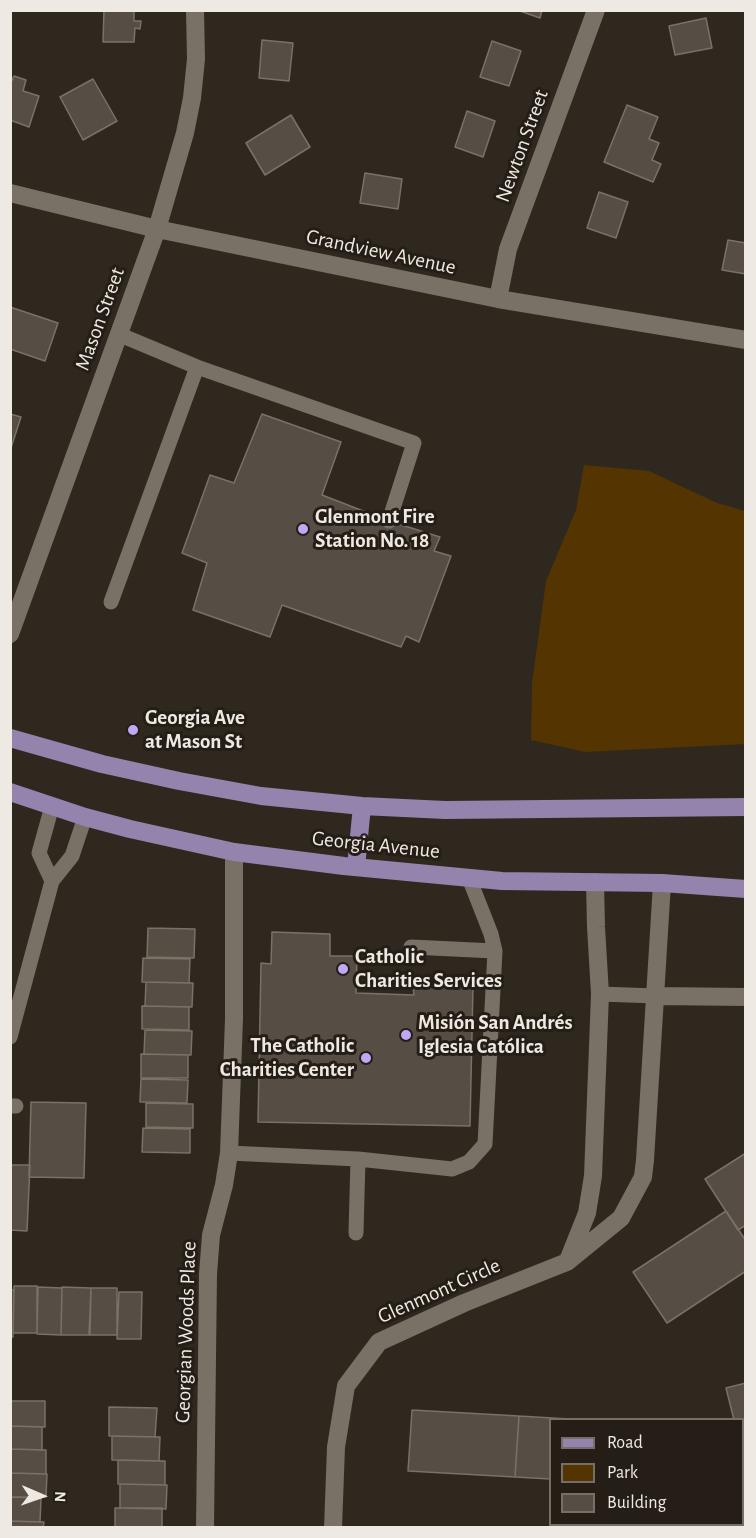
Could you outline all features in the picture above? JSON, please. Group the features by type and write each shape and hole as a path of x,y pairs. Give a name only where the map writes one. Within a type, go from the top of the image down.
{"main road":[{"name":"Georgia Avenue","path":"10,738 102,764 179,781 261,796 362,806 445,810 746,807"},
{"name":"Georgia Avenue","path":"10,792 85,817 234,852 502,881 662,883 746,889"},
{"path":"356,867 362,806"}],"street":[{"name":"Mason Street","path":"10,634 157,229 185,133 192,98 196,59 195,10"},
{"name":"Newton Street","path":"498,299 508,249 596,10"},
{"name":"Grandview Avenue","path":"10,193 157,229 498,299 746,340"},
{"name":"Georgian Woods Place","path":"205,1527 208,1274 211,1235 224,1185 229,1153 234,1019 234,852"},
{"path":"567,1262 587,1213 593,1176 600,994 595,882"},
{"name":"Glenmont Circle","path":"333,1527 336,1447 346,1386 379,1342 464,1303 567,1262 621,1218 643,1177 662,883"},
{"path":"656,996 746,997"}],"lane":[{"path":"118,334 197,367 414,443 389,521"},
{"path":"111,602 197,367"},
{"path":"52,806 39,853 52,881"},
{"path":"10,1037 52,881 72,856 85,817"},
{"path":"229,1153 358,1159 452,1168 469,1162 485,1144 495,951 470,878"},
{"path":"411,946 495,951"},
{"path":"600,994 656,996"},
{"path":"356,1233 358,1159"}],"green space":[{"path":"584,465 649,471 717,503 745,511 745,744 585,752 531,740 532,683 546,581 576,510"}],"building":[{"path":"104,10 134,10 134,21 141,21 140,29 135,28 134,42 103,42"},
{"path":"517,10 542,10 540,18"},
{"path":"706,18 712,48 675,55 669,26"},
{"path":"262,40 293,43 289,81 259,78"},
{"path":"492,41 521,51 509,86 480,77"},
{"path":"14,76 26,80 23,91 39,96 29,127 10,120 10,85"},
{"path":"93,79 117,121 83,140 60,97"},
{"path":"627,105 658,117 649,139 659,143 652,160 661,164 653,182 604,162"},
{"path":"467,111 495,121 483,157 455,147"},
{"path":"291,115 310,147 265,175 246,143"},
{"path":"365,173 402,179 398,209 360,203"},
{"path":"599,192 628,202 616,238 587,228"},
{"path":"728,240 746,243 746,274 722,270"},
{"path":"10,307 58,323 45,361 10,349"},
{"path":"10,414 21,417 10,451"},
{"name":"Glenmont Fire Station No. 18","path":"262,414 341,442 322,495 389,521 440,537 434,551 451,556 419,642 406,636 401,647 282,605 270,637 193,610 207,563 182,553 210,475 234,483"},
{"path":"148,928 195,929 194,958 147,957"},
{"name":"The Catholic Charities Center","path":"272,932 330,934 330,956 357,956 356,993 414,995 413,986 473,987 470,1126 258,1122 261,963 271,964"},
{"path":"143,958 190,959 189,983 142,982"},
{"path":"146,982 193,983 192,1007 145,1006"},
{"path":"142,1006 189,1007 189,1030 142,1029"},
{"path":"145,1030 192,1031 191,1055 144,1054"},
{"path":"141,1054 188,1055 188,1078 141,1078"},
{"path":"141,1079 188,1080 187,1103 140,1102"},
{"path":"31,1102 86,1103 84,1178 29,1177"},
{"path":"146,1103 193,1104 193,1128 146,1127"},
{"path":"143,1128 190,1129 190,1153 142,1152"},
{"path":"746,1153 746,1225 738,1230 705,1179"},
{"path":"10,1165 30,1165 27,1231 10,1230"},
{"path":"726,1211 746,1241 746,1271 667,1323 633,1272"},
{"path":"14,1286 37,1286 37,1333 13,1333"},
{"path":"38,1287 62,1288 61,1335 37,1334"},
{"path":"62,1287 91,1288 89,1335 61,1335"},
{"path":"91,1288 117,1288 117,1335 90,1335"},
{"path":"10,1290 14,1290 13,1337 10,1337"},
{"path":"119,1292 142,1292 141,1339 117,1339"},
{"path":"746,1383 746,1445 744,1446 744,1418 734,1418 726,1388"},
{"path":"10,1401 45,1401 45,1427 10,1426"},
{"path":"109,1407 157,1408 155,1437 109,1436"},
{"path":"412,1410 519,1416 515,1477 408,1471"},
{"path":"519,1416 552,1418 549,1418 549,1479 515,1477"},
{"path":"10,1426 42,1427 42,1450 10,1449"},
{"path":"112,1436 160,1437 159,1461 112,1460"},
{"path":"10,1449 46,1450 46,1474 10,1473"},
{"path":"118,1460 165,1461 165,1485 118,1484"},
{"path":"10,1473 47,1474 46,1497 10,1497"},
{"path":"120,1484 167,1485 166,1509 120,1508"},
{"path":"10,1497 41,1498 40,1522 10,1521"},
{"path":"115,1508 162,1508 162,1528 115,1528"},
{"path":"10,1521 44,1522 43,1528 10,1528"}],"place":[{"name":"Glenmont Fire Station No. 18","path":"303,529"},
{"name":"Georgia Ave at Mason St","path":"133,730"},
{"name":"Catholic Charities Services","path":"343,969"},
{"name":"Misión San Andrés Iglesia Católica","path":"406,1035"},
{"name":"The Catholic Charities Center","path":"366,1058"}]}
